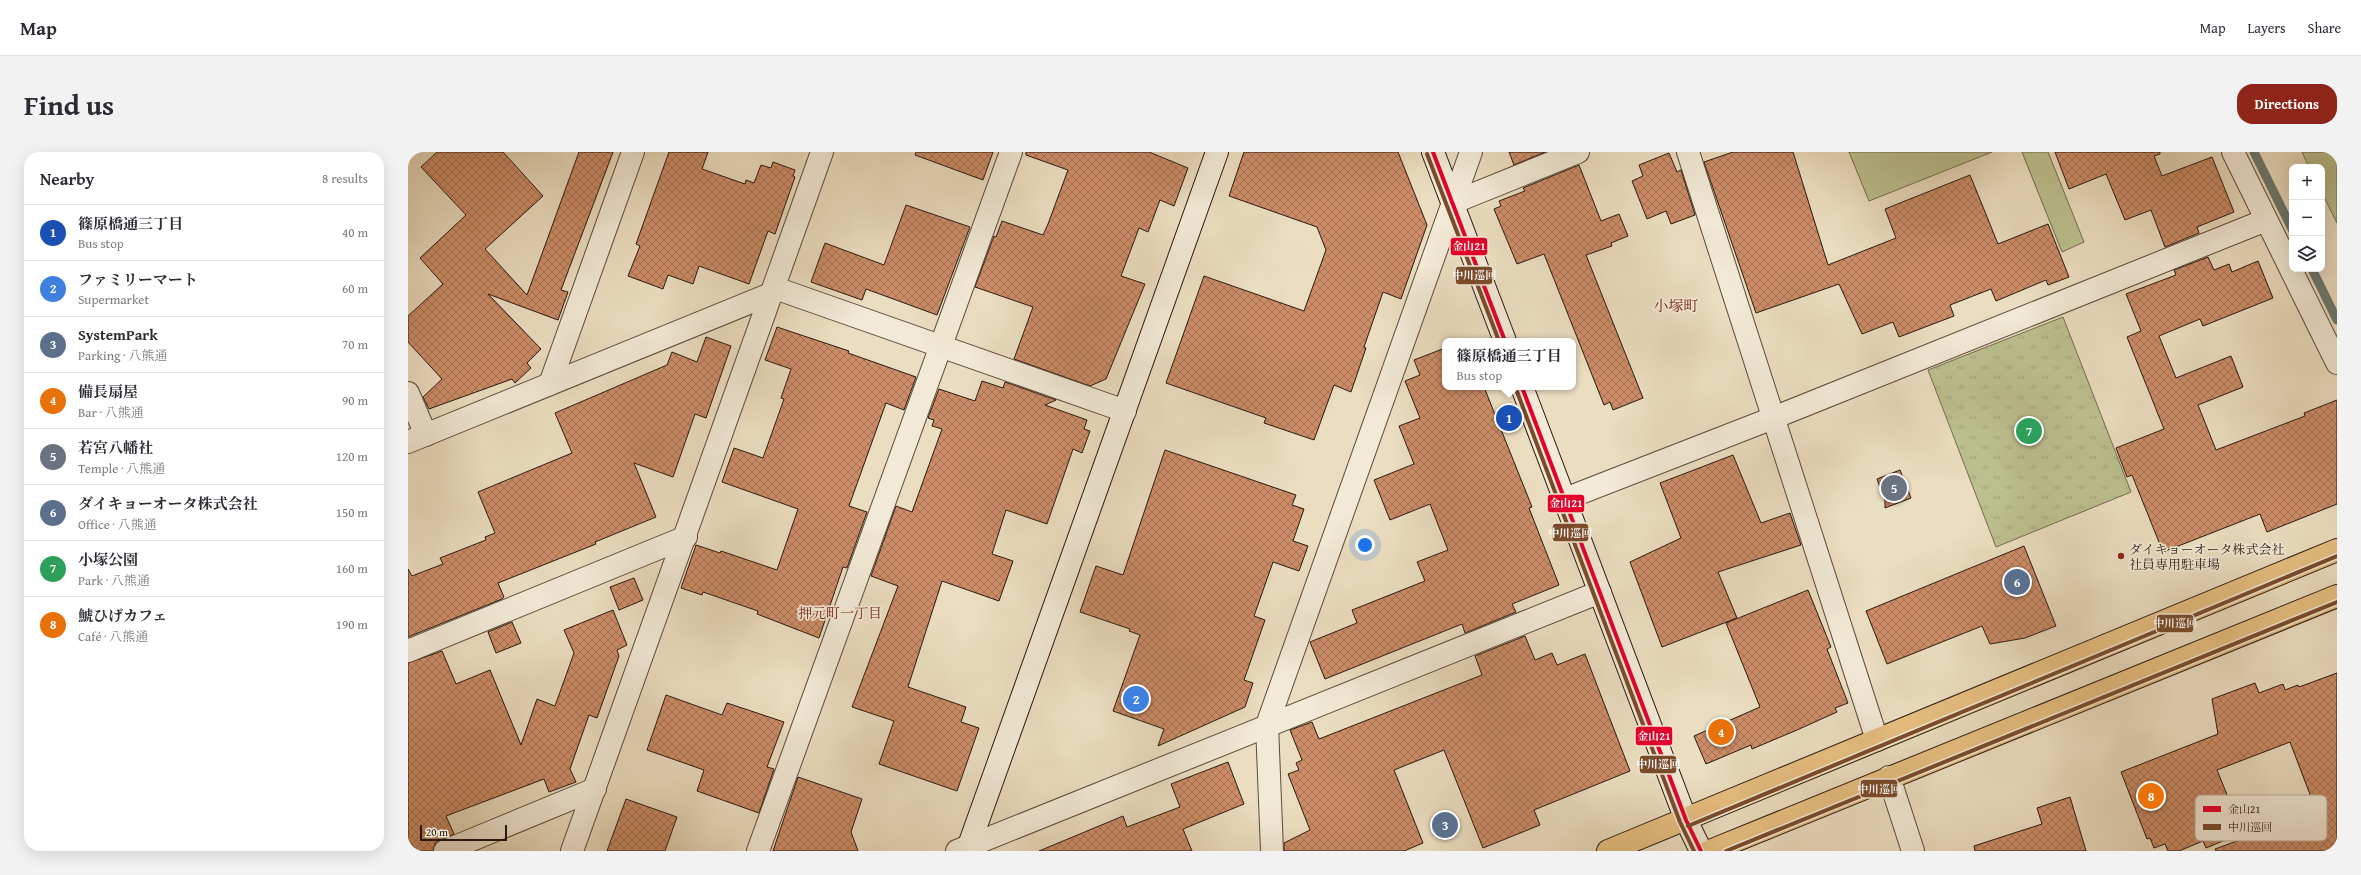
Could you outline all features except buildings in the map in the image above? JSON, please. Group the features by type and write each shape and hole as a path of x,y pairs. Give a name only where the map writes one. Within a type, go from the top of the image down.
{"main road":[{"path":"1608,851 2337,550"},
{"path":"1710,851 2337,596"}],"street":[{"path":"550,384 633,152"},
{"path":"572,851 774,291 822,152"},
{"path":"758,851 942,347 1011,152"},
{"path":"965,849 1125,411 1217,152"},
{"path":"1433,152 1504,338"},
{"path":"1272,851 1267,726 1471,152"},
{"path":"1452,203 1578,152"},
{"path":"1688,152 1877,740"},
{"path":"2233,152 2337,363"},
{"path":"1565,499 1773,418 2266,220"},
{"path":"408,393 417,438 774,291 942,347 1125,411"},
{"path":"1523,390 1686,820 1701,851"},
{"path":"408,651 686,537"},
{"path":"965,849 1600,592"},
{"path":"1889,777 1913,851"},
{"path":"445,851 595,789"}],"green space":[{"path":"1849,152 1992,152 1869,201"},
{"path":"2022,152 2048,152 2084,242 2062,252"},
{"path":"2302,152 2337,152 2337,223 2325,199 2325,164 2308,164"},
{"path":"2063,317 2131,492 1996,547 1928,370"}],"waterway":[{"path":"2254,152 2289,223"},
{"path":"2313,272 2337,320"}],"transit line":[{"name":"金山21","path":"1433,152 1504,338"},
{"name":"中川巡回","path":"1427,154 1498,338"},
{"name":"中川巡回","path":"1516,390 1680,822 1694,851"},
{"name":"金山21","path":"1523,390 1686,820 1701,851"},
{"name":"中川巡回","path":"1688,826 2337,556"},
{"name":"中川巡回","path":"1726,851 2337,602"}],"place":[{"name":"篠原橋通三丁目","path":"1509,418"},
{"name":"小塚公園","path":"2029,431"},
{"name":"若宮八幡社","path":"1894,488"},
{"name":"ダイキョーオータ株式会社 社員専用駐車場","path":"2121,556"},
{"name":"ダイキョーオータ株式会社","path":"2017,582"},
{"name":"ファミリーマート","path":"1136,699"},
{"name":"備長扇屋","path":"1721,732"},
{"name":"鯱ひげカフェ","path":"2151,796"},
{"name":"SystemPark","path":"1445,825"}],"district":[{"name":"小塚町","path":"1676,306"},
{"name":"押元町一丁目","path":"840,613"}]}
